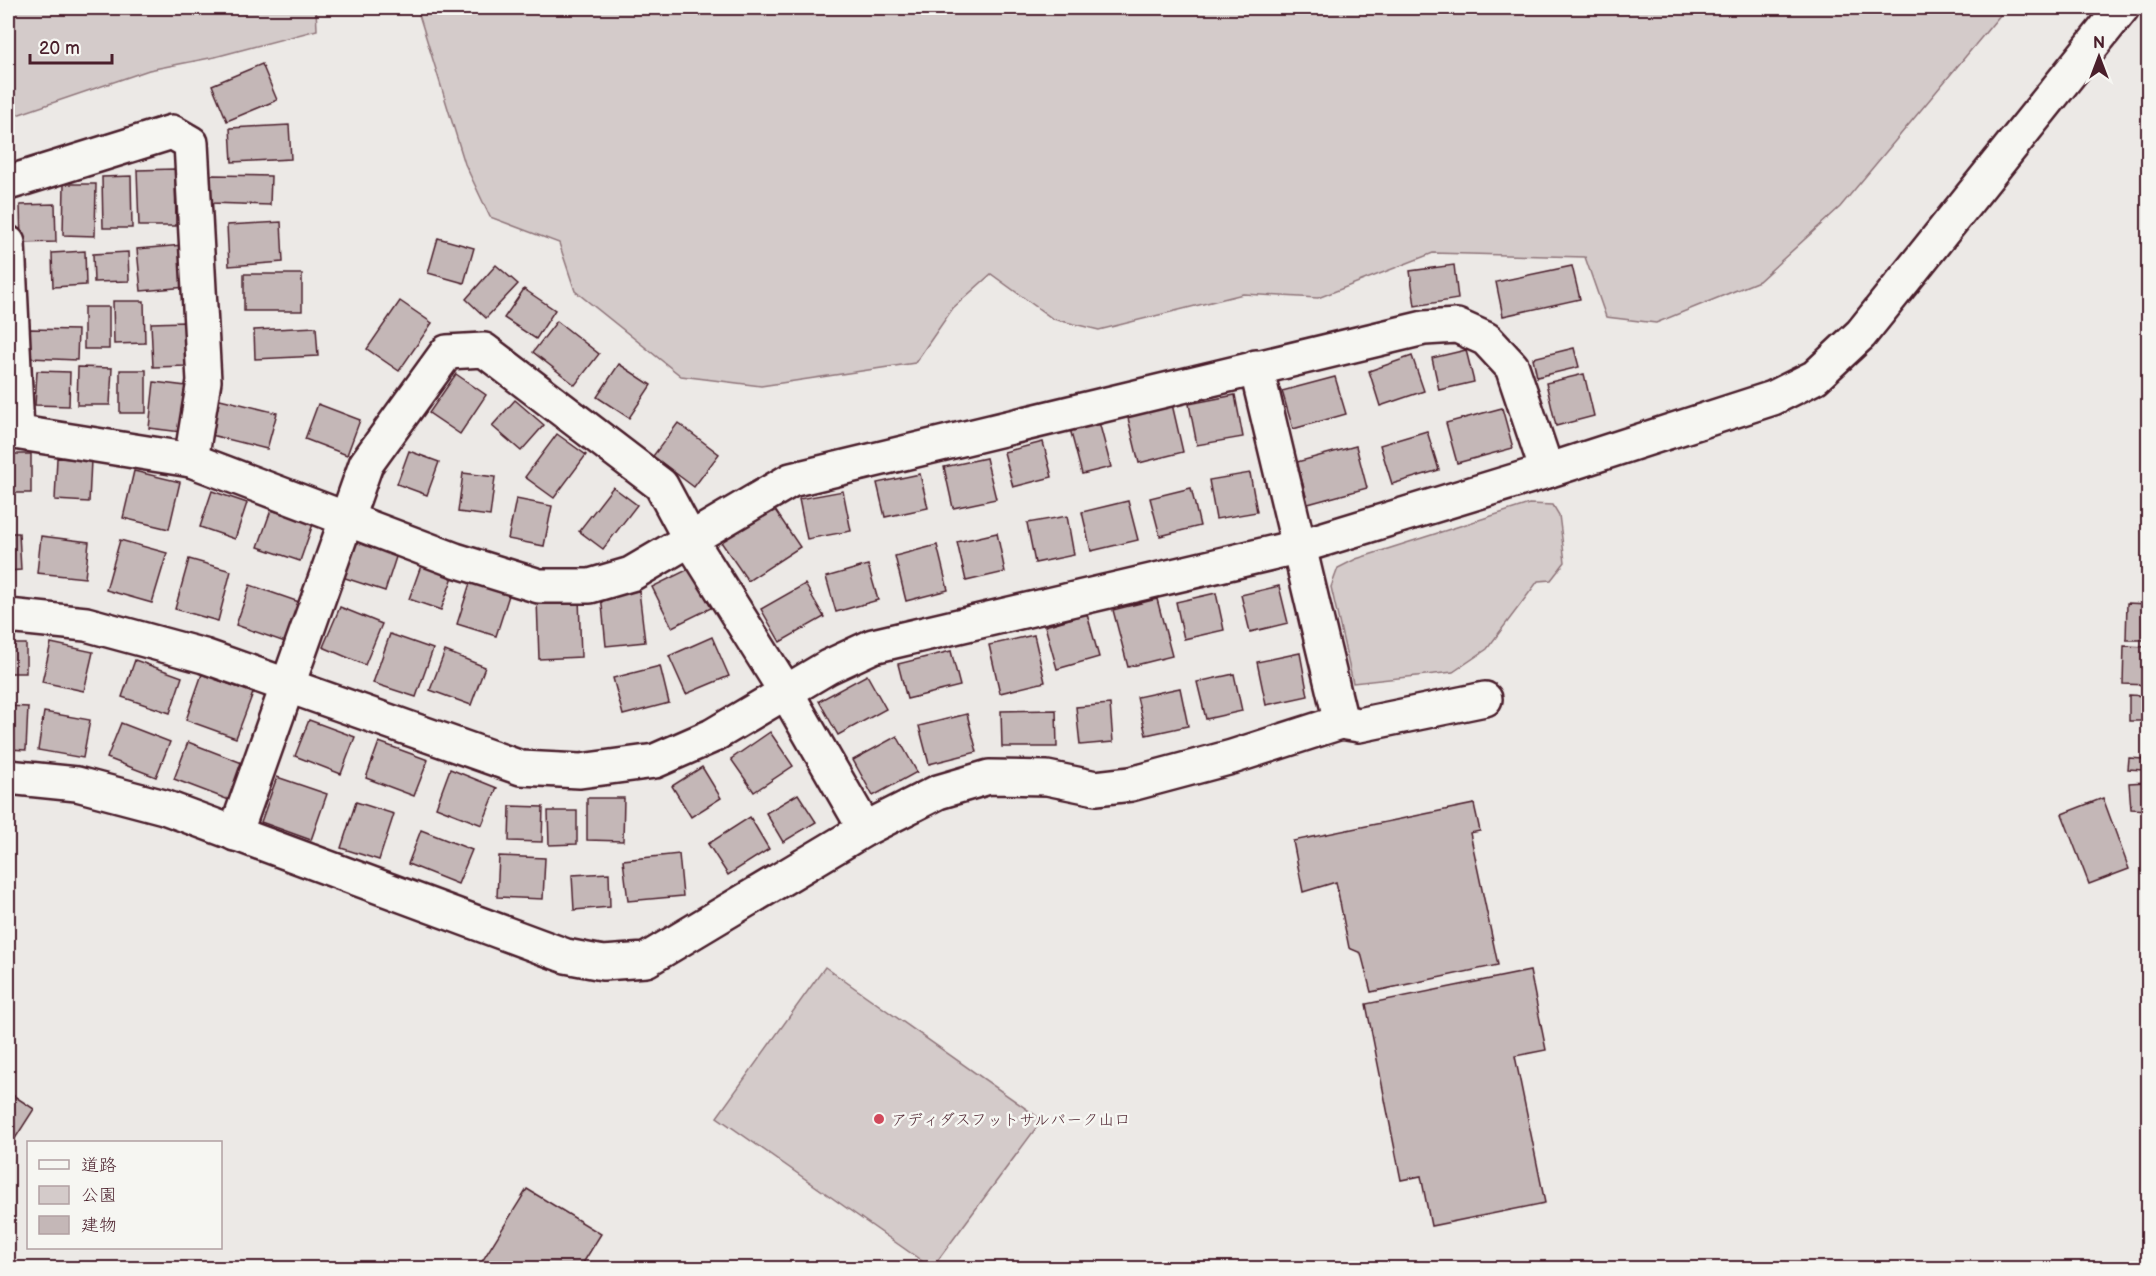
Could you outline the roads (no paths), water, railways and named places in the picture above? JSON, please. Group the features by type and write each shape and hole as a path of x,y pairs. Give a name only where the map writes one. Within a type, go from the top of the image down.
{"street":[{"path":"8,616 86,624 204,656 521,768 580,771 655,761 712,736 828,668 873,646 1300,546 1547,471 1773,398 1815,377 1861,334 2122,8"},
{"path":"8,183 172,132 191,143 204,381 191,460"},
{"path":"8,243 12,431 191,460 455,560 539,586 590,586 631,574 791,480 1424,328 1457,326 1486,339 1512,367 1547,471"},
{"path":"235,834 286,684 366,464 447,352 484,350 661,485 690,539 786,692 865,829"},
{"path":"1256,368 1341,722"},
{"path":"8,777 77,784 164,807 566,956 603,963 646,960 865,829 938,792 989,777 1047,778 1096,788 1131,784 1232,757 1341,722 1359,725 1485,699"}],"place":[{"name":"アディダスフットサルパーク山口","path":"879,1119"}]}
